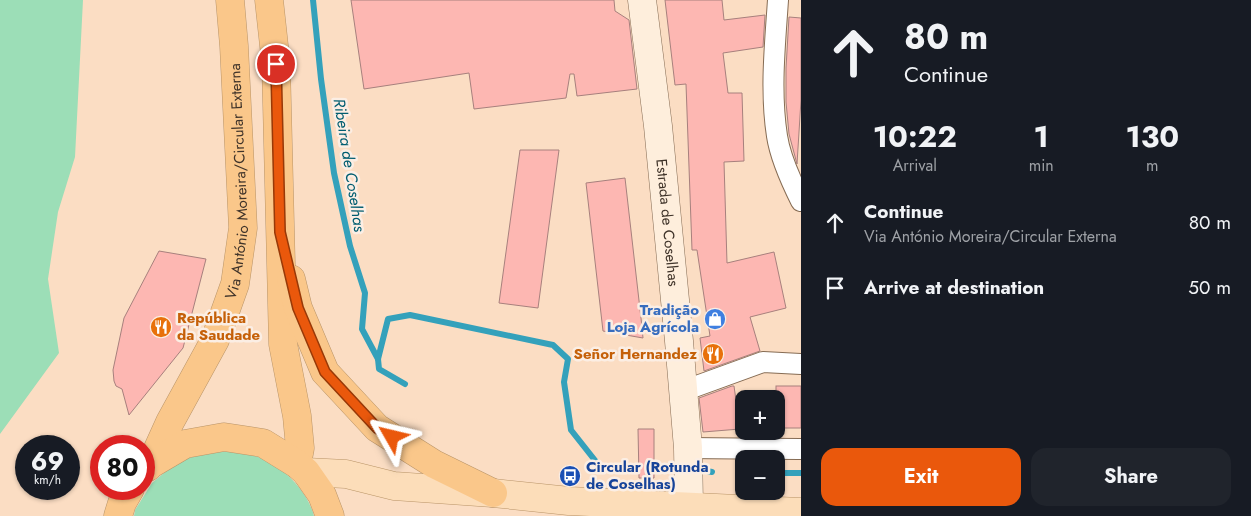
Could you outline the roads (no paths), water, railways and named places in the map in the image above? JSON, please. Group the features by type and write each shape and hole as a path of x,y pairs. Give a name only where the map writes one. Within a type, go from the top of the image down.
{"highway":[{"name":"Via António Moreira/Circular Externa","path":"155,452 215,340 235,284 243,228 230,0"},
{"path":"269,0 276,64 283,344 298,416 302,468"},
{"path":"280,232 298,308 325,372 377,428 434,464 494,493"},
{"path":"155,463 185,444 224,436 263,444 302,468 322,494 330,516"},
{"path":"118,516 124,500"}],"main road":[{"path":"302,468 346,474 394,486 569,500 801,512"}],"street":[{"name":"Estrada de Coselhas","path":"642,0 658,126 678,331 688,448 689,506"},
{"path":"778,0 773,89 777,137 788,171 801,201"},
{"path":"801,191 801,201"},
{"path":"683,391 763,362 801,364"},
{"path":"688,448 801,449"}],"waterway":[{"name":"Ribeira de Coselhas","path":"313,0 321,79 334,173 350,246 365,293 362,329 378,359"},
{"path":"405,384 379,369 378,359 388,319 410,315 553,345 568,359 564,382 571,430 601,468 659,471"},
{"path":"707,471 712,472"},
{"path":"785,473 801,473"}],"place":[{"name":"Tradição Loja Agrícola","path":"715,319"},
{"name":"República da Saudade","path":"161,327"},
{"name":"Señor Hernandez","path":"713,354"},
{"name":"Circular (Rotunda de Coselhas)","path":"570,476"}]}
